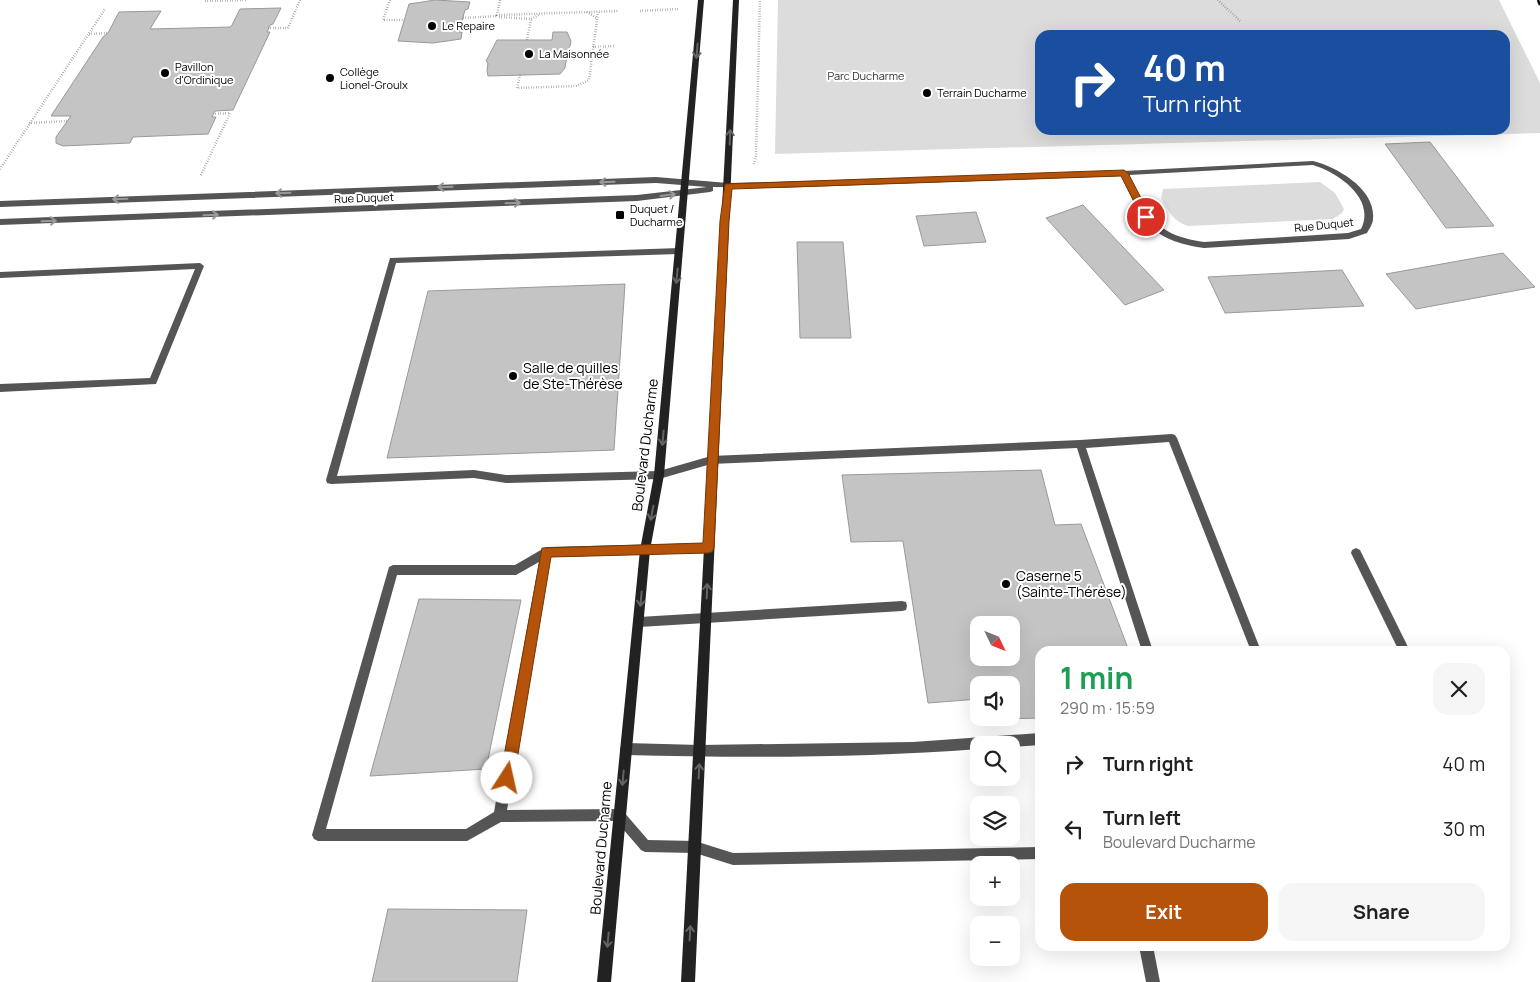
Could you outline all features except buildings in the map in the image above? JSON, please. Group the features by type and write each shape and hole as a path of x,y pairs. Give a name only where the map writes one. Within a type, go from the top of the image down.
{"street":[{"name":"Boulevard Ducharme","path":"604,982 645,550 659,475 701,0"},
{"path":"688,982 712,460 724,221 728,186 736,0"},
{"name":"Rue Duquet","path":"0,222 637,198 728,186 1124,173 1306,163 1321,164 1344,175 1353,184 1368,207 1370,220 1364,231 1350,236 1215,244 1180,242 1164,236 1152,225 1124,173"},
{"name":"Rue Duquet","path":"0,204 656,180 728,186"},
{"path":"679,252 393,260 331,480 474,474 506,479 659,475 712,460 1080,444 1172,438 1254,646"},
{"path":"0,275 200,266 153,381 0,388"},
{"path":"1080,444 1146,646"},
{"path":"708,548 546,552 516,570 392,570 318,835 467,835 500,816 620,815 645,846 695,848 733,859 1035,853"},
{"path":"500,816 546,552"},
{"path":"1356,553 1402,646"},
{"path":"639,622 902,606"},
{"path":"626,749 700,751 912,748 1035,739"},
{"path":"1147,951 1153,982"}],"path":[{"path":"205,1 247,0"},
{"path":"268,28 288,28 300,0"},
{"path":"390,0 383,20 404,20"},
{"path":"497,16 500,0"},
{"path":"756,156 760,0"},
{"path":"1218,0 1240,21"},
{"path":"0,169 105,9"},
{"path":"640,11 680,9"},
{"path":"463,18 619,11"},
{"path":"587,12 597,18"},
{"path":"520,75 517,88 576,86 590,80 598,12"},
{"path":"527,40 531,14"},
{"path":"497,16 531,19 542,14"},
{"path":"88,34 108,33"},
{"path":"593,47 614,46"},
{"path":"199,181 230,113 214,114"},
{"path":"29,123 68,121"}],"green space":[{"name":"Parc Ducharme","path":"778,0 1499,0 1540,83 1540,133 1510,134 1510,30 1035,30 1035,135 1467,135 775,154"},
{"path":"1320,182 1335,193 1344,209 1342,213 1333,219 1188,226 1175,219 1161,198 1163,189"}],"railway":[{"path":"1538,0 1540,5"}],"place":[{"name":"Le Repaire","path":"432,26"},
{"name":"La Maisonnée","path":"529,54"},
{"name":"Pavillon d'Ordinique","path":"165,73"},
{"name":"Collège Lionel-Groulx","path":"330,78"},
{"name":"Terrain Ducharme","path":"927,93"},
{"name":"Duquet / Ducharme","path":"620,215"},
{"name":"Salle de quilles de Ste-Thérèse","path":"513,376"},
{"name":"Caserne 5 (Sainte-Thérèse)","path":"1006,584"}],"route":[{"path":"507,778 546,552 708,548 724,221 728,186 1124,173 1146,217"}]}
